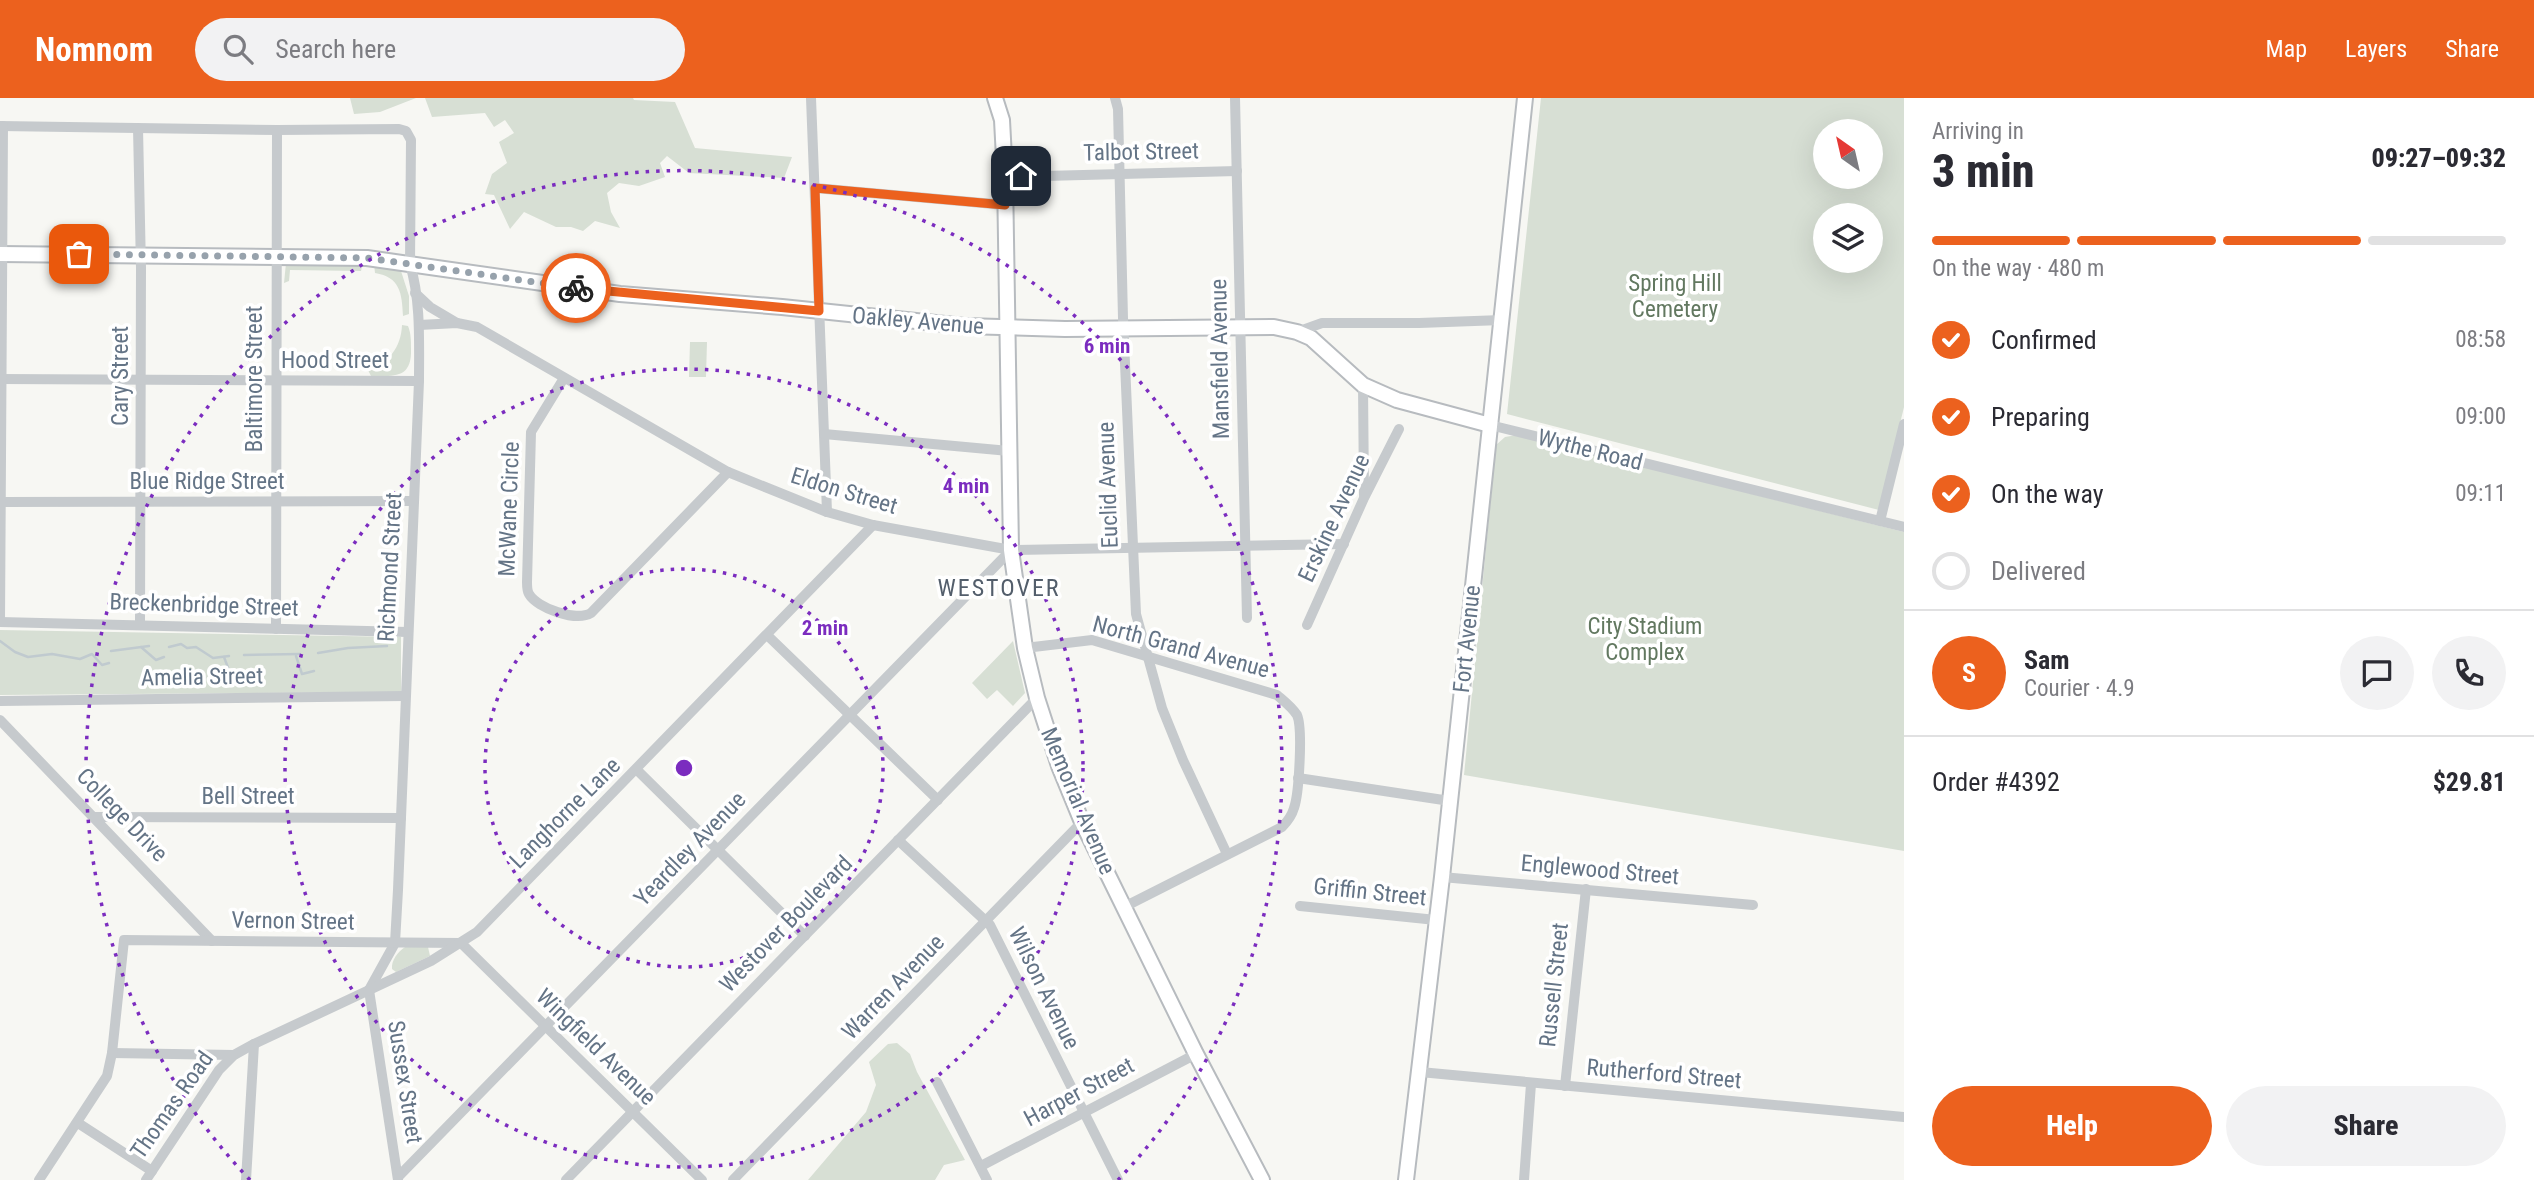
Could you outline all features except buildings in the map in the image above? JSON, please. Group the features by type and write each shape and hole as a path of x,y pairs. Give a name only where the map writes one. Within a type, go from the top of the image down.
{"main road":[{"name":"Memorial Avenue","path":"995,98 1002,120 1005,177 1011,550 1025,649 1037,698 1059,766 1082,822 1196,1054 1262,1180"},
{"name":"Fort Avenue","path":"1406,1180 1442,877 1525,98"},
{"name":"Oakley Avenue","path":"1,254 367,258 620,294 1009,329 1240,326 1274,327 1297,332"},
{"name":"Wythe Road","path":"1297,332 1324,348 1363,385 1397,400 1490,425"}],"street":[{"path":"811,98 827,512"},
{"name":"Euclid Avenue","path":"1115,98 1118,109 1136,614 1163,708 1183,760 1227,854"},
{"name":"Mansfield Avenue","path":"1235,98 1247,618"},
{"path":"0,622 1,126 276,130"},
{"name":"Cary Street","path":"138,128 141,380 139,624"},
{"name":"Richmond Street","path":"276,130 399,129 406,131 411,140 410,264 419,326 419,381 395,943 369,989"},
{"name":"Baltimore Street","path":"276,130 276,629"},
{"name":"Talbot Street","path":"1005,177 1237,171"},
{"path":"815,188 1005,205"},
{"name":"Eldon Street","path":"415,293 430,307 457,323"},
{"name":"Oakley Avenue","path":"1297,332 1316,324 1502,320"},
{"name":"Eldon Street","path":"419,326 457,323 477,327 728,472 827,512 873,525 1011,550 1344,544"},
{"name":"McWane Circle","path":"564,378 531,432 527,582 529,594 539,604 573,617 591,613 728,472"},
{"name":"Hood Street","path":"1,379 419,381"},
{"path":"1363,385 1364,498"},
{"path":"1880,521 1904,424"},
{"name":"Wythe Road","path":"1490,425 1904,527"},
{"name":"Erskine Avenue","path":"1307,625 1364,498 1399,429"},
{"path":"824,434 1009,451"},
{"name":"Blue Ridge Street","path":"1,502 414,501"},
{"name":"Langhorne Lane","path":"234,1055 431,961 477,932 873,525"},
{"name":"Yeardley Avenue","path":"398,1179 1011,550"},
{"name":"Breckenbridge Street","path":"0,622 408,632"},
{"path":"767,635 938,800"},
{"name":"North Grand Avenue","path":"1025,649 1092,640 1277,695 1297,715 1301,729 1298,778 1295,808 1287,822 1282,827 1124,907"},
{"name":"Amelia Street","path":"0,701 405,696"},
{"name":"Westover Boulevard","path":"566,1180 1037,698"},
{"name":"College Drive","path":"0,720 212,941"},
{"path":"637,770 805,936"},
{"path":"1298,778 1450,801"},
{"name":"Bell Street","path":"95,817 401,818"},
{"name":"Warren Avenue","path":"733,1180 1082,822"},
{"name":"Wilson Avenue","path":"898,840 990,925 1118,1180"},
{"name":"Englewood Street","path":"1442,877 1753,905"},
{"name":"Russell Street","path":"1565,1086 1586,889"},
{"name":"Griffin Street","path":"1300,906 1436,920"},
{"name":"Vernon Street","path":"112,1054 124,940 461,943"},
{"name":"Wingfield Avenue","path":"461,943 702,1180"},
{"name":"Sussex Street","path":"369,989 398,1179"},
{"path":"246,1180 254,1044"},
{"path":"39,1180 107,1076 112,1054 234,1055"},
{"name":"Harper Street","path":"981,1166 1196,1054"},
{"name":"Thomas Road","path":"149,1175 207,1086 234,1055"},
{"name":"Rutherford Street","path":"1420,1072 1904,1116"},
{"path":"937,1082 987,1180"},
{"path":"1524,1180 1531,1084"},
{"path":"78,1123 149,1175"}],"green space":[{"path":"350,98 416,98 380,112 354,114"},
{"path":"425,98 633,98 675,102 695,148 792,157 784,178 689,173 667,156 660,163 665,177 639,186 619,183 607,193 611,212 620,228 595,221 583,231 571,227 556,227 524,212 510,229 494,195 485,194 492,174 507,163 499,142 514,133 505,120 494,127 485,113 432,117"},
{"name":"Spring Hill Cemetery","path":"1541,98 1904,98 1904,407 1879,510 1507,414"},
{"path":"363,262 361,271 290,270 289,281 284,283 286,263"},
{"path":"374,264 398,268 401,271 409,296 409,314 403,316 402,300 395,282 375,273"},
{"path":"402,325 408,326 411,346 411,359 405,371 394,375 371,376 368,370 382,363 396,347"},
{"path":"690,342 707,342 706,377 689,377"},
{"name":"City Stadium Complex","path":"1517,435 1904,532 1904,851 1464,775 1496,445 1505,437"},
{"path":"0,630 401,637 401,692 0,695"},
{"path":"1013,641 1025,693 1013,706 997,690 987,699 972,683"},
{"path":"405,947 428,947 430,956 396,972 392,969 393,962"},
{"path":"897,1043 910,1054 965,1160 944,1165 935,1180 808,1180 866,1112 876,1085 869,1062 888,1044"}],"waterway":[{"path":"0,641 15,652 28,657 52,654 80,659 92,654 102,665 109,663"},
{"path":"169,647 181,644 187,648 196,647 213,658 229,656"},
{"path":"111,651 149,646"},
{"path":"318,653 387,646"},
{"path":"141,647 156,660 164,657"},
{"path":"244,655 300,654"},
{"path":"296,656 302,674 314,671"},
{"path":"224,657 230,673 245,672"}],"way so far":[{"path":"79,254 367,258 576,288"}],"district":[{"name":"WESTOVER","path":"999,588"}],"route":[{"path":"576,288 819,311 815,188 1005,205 1005,177 1021,176"}]}
